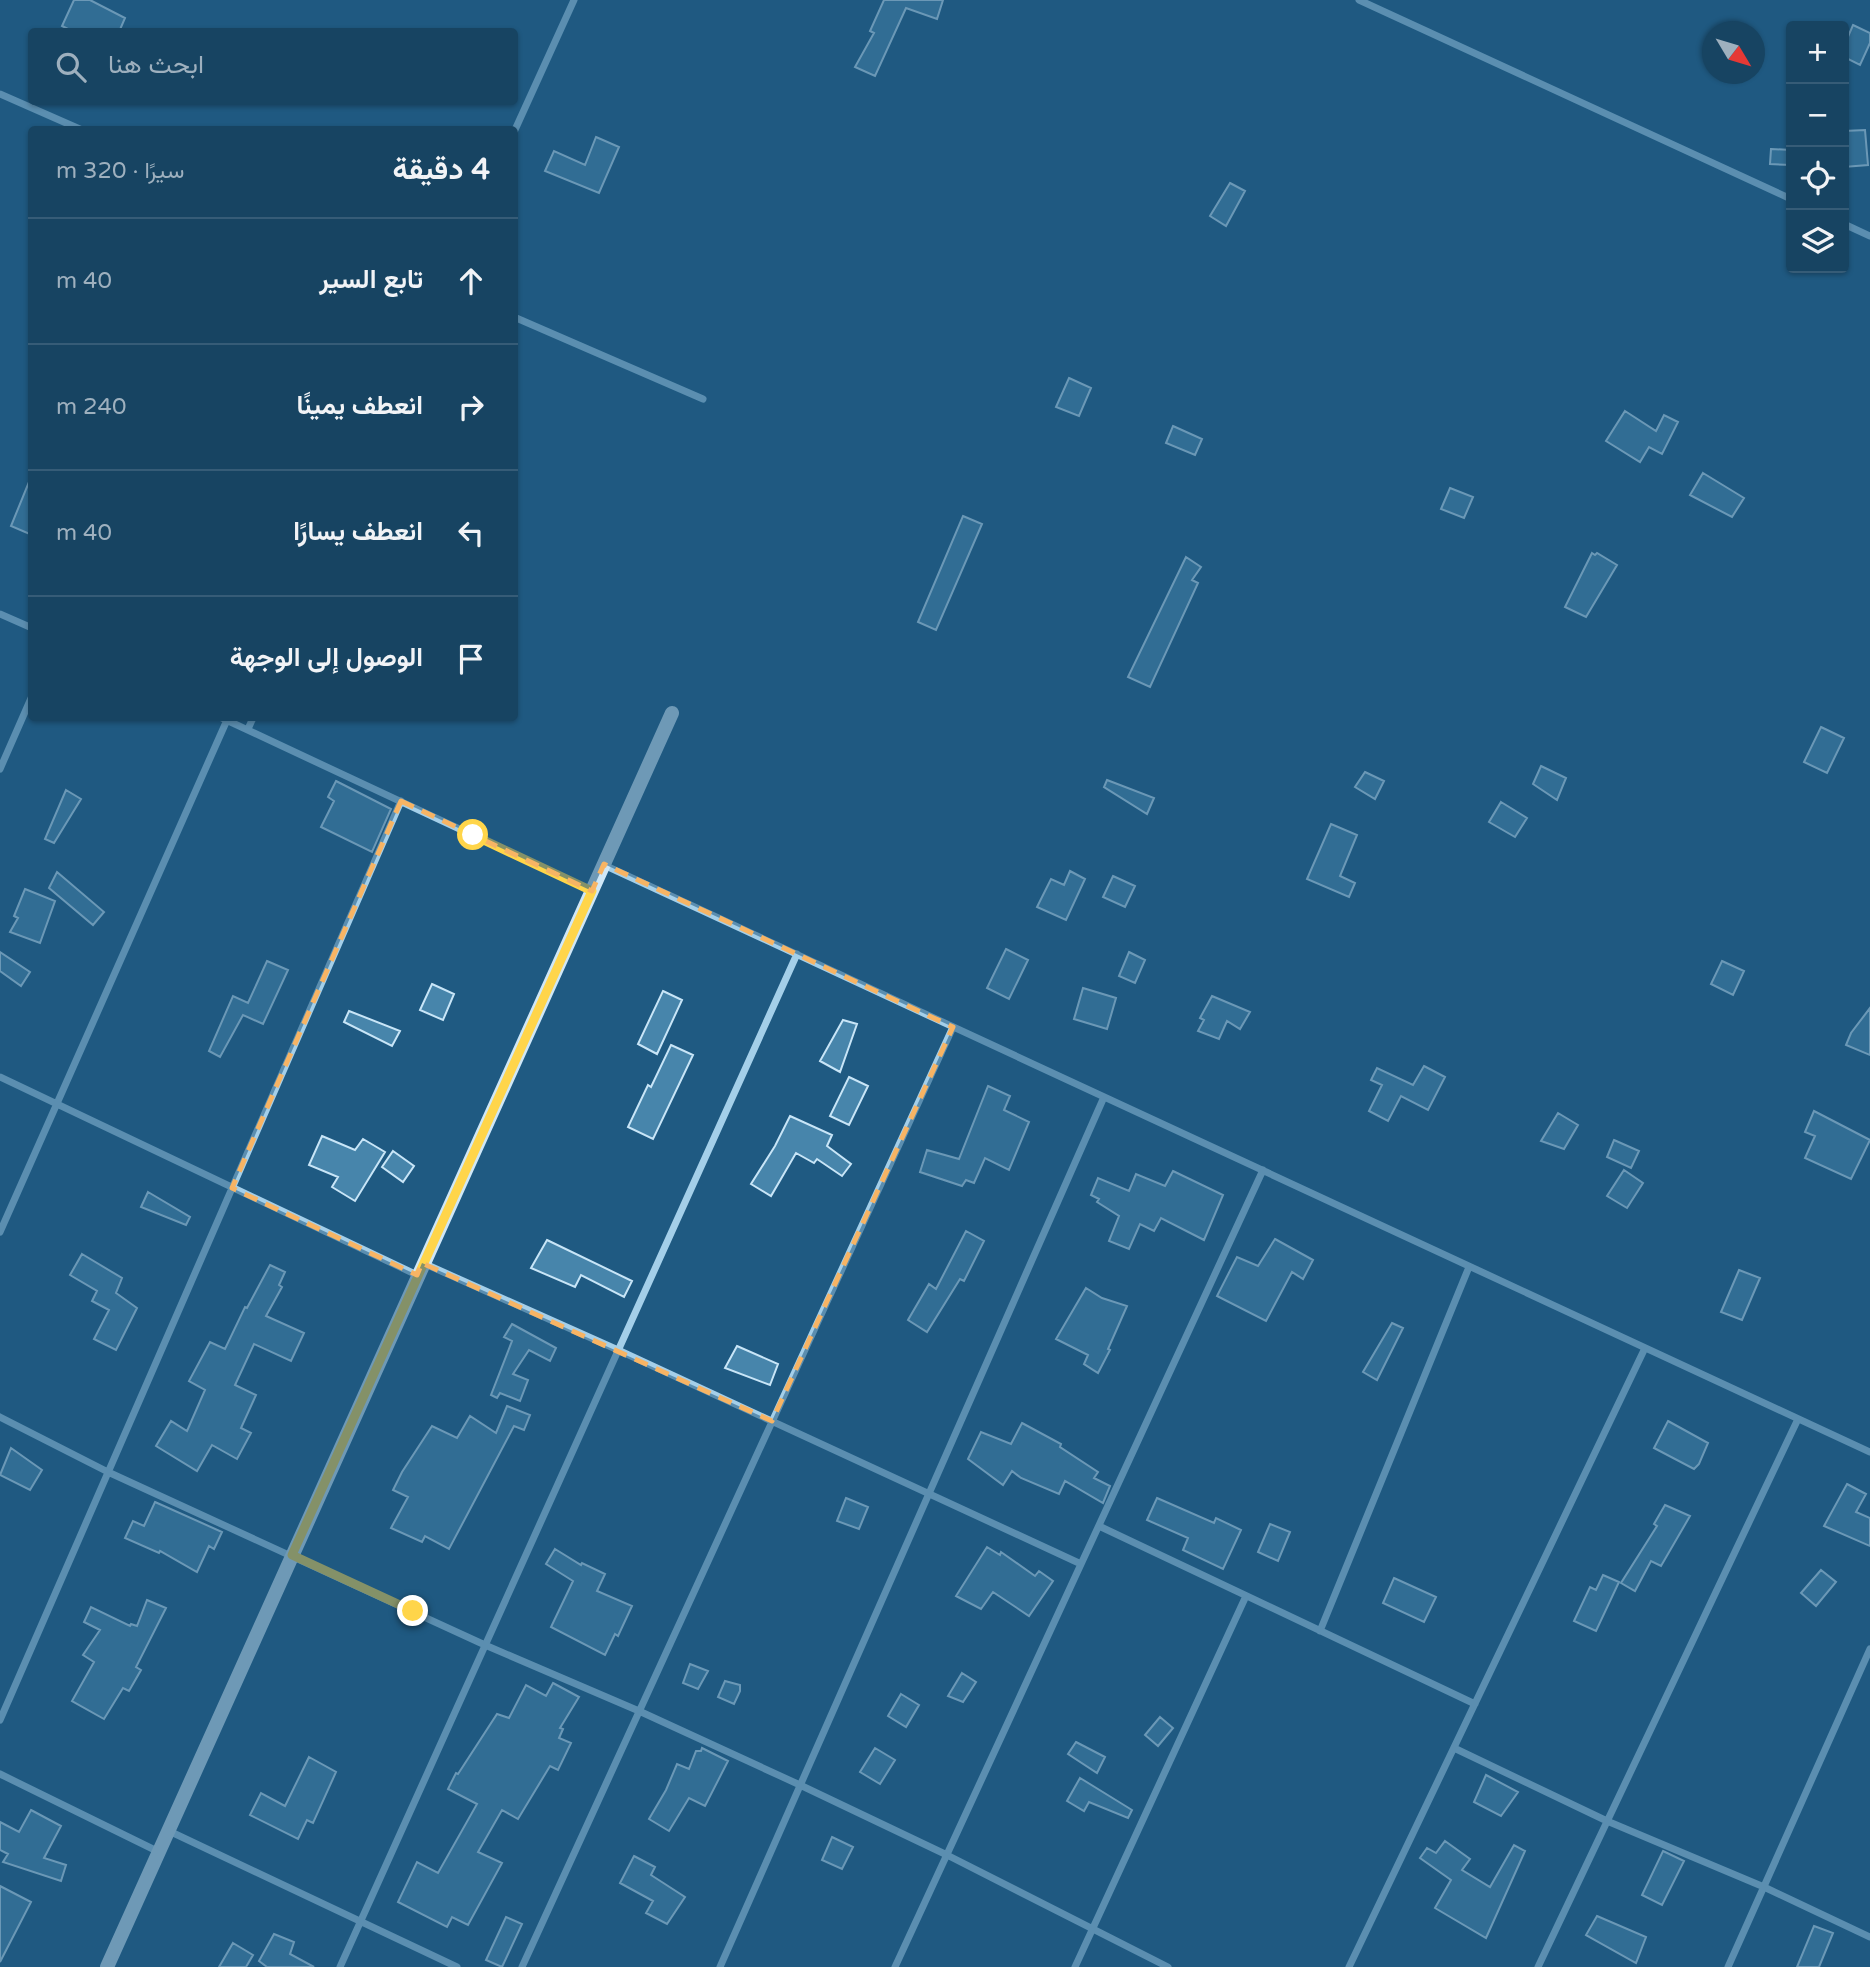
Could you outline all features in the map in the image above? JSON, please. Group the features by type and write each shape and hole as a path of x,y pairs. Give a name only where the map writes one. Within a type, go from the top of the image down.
{"street":[{"path":"517,126 574,0"},
{"path":"1359,0 1786,197"},
{"path":"0,94 73,126"},
{"path":"1849,226 1870,236"},
{"path":"518,319 703,399"},
{"path":"0,614 28,626"},
{"path":"0,769 28,705"},
{"path":"107,1967 672,713"},
{"path":"0,1232 223,721"},
{"path":"229,721 592,891"},
{"path":"248,729 252,721"},
{"path":"0,1720 401,801"},
{"path":"604,864 1870,1452"},
{"path":"340,1967 796,954"},
{"path":"522,1967 953,1027"},
{"path":"0,1077 232,1188 618,1350 1081,1564"},
{"path":"720,1967 1104,1097"},
{"path":"895,1967 1262,1170"},
{"path":"1320,1631 1469,1267"},
{"path":"1349,1967 1645,1348"},
{"path":"0,1417 108,1472 485,1645 639,1711 800,1785 947,1855 1168,1967"},
{"path":"1538,1967 1798,1419"},
{"path":"1099,1526 1475,1704"},
{"path":"1075,1967 1246,1596"},
{"path":"1728,1967 1870,1649"},
{"path":"1454,1748 1607,1821 1764,1887 1870,1937"},
{"path":"0,1774 159,1852"},
{"path":"168,1831 457,1967"}],"highlighted area":[{"path":"401,801 592,891 604,864 953,1027 772,1421 422,1263 417,1275 232,1188"}],"building":[{"path":"74,0 90,0 125,18 121,28 62,26"},
{"path":"884,0 943,0 937,19 906,8 875,76 855,67 874,33 870,31"},
{"path":"1853,25 1870,33 1870,43 1860,65 1849,60 1849,34"},
{"path":"1865,130 1868,165 1849,167 1849,131"},
{"path":"596,137 619,147 599,193 545,171 554,151 585,165"},
{"path":"1771,149 1786,150 1786,165 1770,164"},
{"path":"1230,183 1245,191 1226,226 1210,216"},
{"path":"1069,378 1091,388 1079,416 1056,407"},
{"path":"1625,411 1656,431 1664,415 1678,422 1662,454 1649,447 1640,462 1606,441"},
{"path":"1173,426 1202,439 1195,455 1166,443"},
{"path":"1703,473 1744,498 1732,517 1690,495"},
{"path":"28,484 28,533 11,526"},
{"path":"1450,488 1473,497 1464,518 1441,509"},
{"path":"963,516 982,524 936,630 918,622"},
{"path":"1592,553 1597,553 1617,565 1586,617 1565,607"},
{"path":"1186,557 1201,567 1192,580 1198,583 1150,687 1128,677"},
{"path":"1821,727 1844,738 1827,773 1804,762"},
{"path":"1541,766 1566,778 1557,800 1533,784"},
{"path":"1365,772 1384,781 1375,799 1355,787"},
{"path":"1107,780 1154,798 1147,814 1104,787"},
{"path":"336,781 391,809 372,852 321,827 334,801 328,797"},
{"path":"66,790 81,799 54,843 45,839"},
{"path":"1501,802 1527,818 1515,837 1489,822"},
{"path":"1331,824 1357,835 1340,876 1355,883 1349,897 1307,879"},
{"path":"1070,871 1085,879 1066,920 1037,907 1051,879 1064,885"},
{"path":"57,872 104,912 93,925 49,888"},
{"path":"1113,876 1135,886 1125,907 1103,897"},
{"path":"25,889 55,901 40,943 10,932 18,918 14,916"},
{"path":"1006,949 1028,960 1009,999 987,988"},
{"path":"0,952 30,972 21,986 0,971"},
{"path":"1129,952 1145,960 1135,983 1119,976"},
{"path":"267,961 288,970 263,1024 243,1015 220,1057 209,1051 233,996 248,1003"},
{"path":"1722,961 1744,971 1733,995 1711,984"},
{"path":"432,984 454,994 443,1020 420,1010"},
{"path":"1083,988 1116,998 1107,1029 1074,1019"},
{"path":"663,991 682,1000 657,1054 638,1044"},
{"path":"1212,996 1250,1012 1240,1029 1227,1021 1219,1039 1198,1031 1204,1020 1200,1018"},
{"path":"1870,1008 1870,1055 1846,1045 1851,1033"},
{"path":"349,1011 400,1031 392,1046 344,1022"},
{"path":"843,1020 857,1024 840,1072 820,1061"},
{"path":"671,1045 693,1055 653,1139 628,1127"},
{"path":"1424,1066 1445,1077 1428,1110 1401,1096 1388,1121 1369,1111 1382,1085 1371,1080 1377,1068 1413,1085"},
{"path":"849,1077 868,1086 849,1125 830,1116"},
{"path":"988,1086 1010,1096 1004,1110 1029,1122 1009,1170 985,1158 974,1183 966,1180 962,1186 920,1172 927,1150 959,1159"},
{"path":"1814,1111 1870,1140 1851,1179 1805,1158 1815,1136 1805,1132"},
{"path":"1558,1113 1578,1125 1564,1149 1541,1141"},
{"path":"790,1116 832,1135 827,1146 851,1164 842,1176 817,1159 814,1163 796,1153 771,1196 751,1184"},
{"path":"322,1136 355,1150 363,1139 385,1152 355,1201 332,1187 338,1177 309,1165"},
{"path":"1614,1140 1639,1151 1631,1168 1607,1157"},
{"path":"393,1151 414,1166 403,1182 382,1167"},
{"path":"1624,1170 1643,1183 1627,1208 1607,1196"},
{"path":"1173,1171 1223,1195 1204,1240 1161,1218 1154,1231 1140,1224 1129,1249 1109,1241 1119,1216 1091,1195 1098,1178 1129,1191 1136,1174 1165,1186"},
{"path":"148,1192 190,1217 186,1225 141,1207"},
{"path":"966,1231 984,1241 964,1281 960,1279 927,1332 908,1320 929,1284 936,1289"},
{"path":"1275,1239 1313,1260 1303,1279 1292,1272 1266,1321 1217,1296 1237,1257 1258,1266"},
{"path":"547,1240 632,1281 624,1297 581,1275 575,1287 531,1268"},
{"path":"82,1254 122,1278 116,1293 137,1308 116,1350 94,1339 109,1310 92,1301 97,1291 70,1275"},
{"path":"270,1265 285,1272 279,1285 282,1287 266,1316 304,1333 291,1361 254,1344 235,1385 256,1395 241,1428 251,1433 237,1459 212,1445 197,1471 156,1446 171,1421 187,1431 205,1390 189,1381 210,1342 225,1349 245,1307 247,1308"},
{"path":"1739,1270 1760,1278 1742,1320 1721,1312"},
{"path":"1086,1288 1102,1298 1127,1306 1098,1373 1084,1364 1088,1355 1056,1339"},
{"path":"1392,1323 1403,1328 1377,1380 1363,1372"},
{"path":"512,1324 556,1348 550,1361 529,1350 513,1374 528,1380 520,1401 500,1393 497,1398 491,1395 512,1341 504,1337"},
{"path":"737,1346 778,1364 770,1385 725,1368"},
{"path":"507,1406 530,1415 524,1430 514,1426 449,1549 425,1536 422,1542 391,1528 408,1497 393,1490 432,1426 457,1438 470,1416 496,1433"},
{"path":"1668,1421 1708,1443 1694,1469 1654,1448"},
{"path":"1022,1423 1061,1444 1060,1447 1098,1472 1094,1478 1110,1486 1103,1503 1065,1481 1059,1494 1021,1478 1012,1471 1003,1485 968,1459 981,1432 1011,1444"},
{"path":"11,1448 42,1470 30,1490 0,1475"},
{"path":"1847,1484 1866,1494 1856,1512 1870,1518 1870,1546 1824,1526"},
{"path":"846,1498 868,1507 859,1529 837,1521"},
{"path":"1157,1498 1214,1523 1216,1518 1241,1530 1223,1569 1183,1550 1188,1538 1147,1520"},
{"path":"155,1502 222,1532 214,1549 209,1546 197,1572 160,1551 159,1553 125,1538 133,1521 144,1526"},
{"path":"1665,1505 1690,1516 1661,1566 1651,1561 1635,1591 1621,1583 1657,1526 1654,1524"},
{"path":"1270,1524 1290,1532 1278,1561 1258,1552"},
{"path":"987,1547 1000,1555 1001,1552 1035,1576 1039,1571 1053,1581 1029,1616 993,1592 981,1609 956,1596"},
{"path":"555,1549 581,1565 582,1563 605,1574 597,1591 632,1606 618,1636 615,1634 605,1655 551,1627 573,1581 546,1564"},
{"path":"1821,1570 1836,1582 1816,1606 1801,1593"},
{"path":"1603,1575 1619,1582 1596,1631 1574,1621 1590,1587 1596,1590"},
{"path":"1394,1578 1436,1597 1424,1622 1383,1603"},
{"path":"147,1600 166,1608 136,1667 141,1670 129,1691 123,1688 104,1719 72,1701 94,1662 83,1655 100,1630 84,1622 91,1607 130,1626 137,1626"},
{"path":"690,1664 708,1671 698,1689 683,1683"},
{"path":"962,1673 976,1682 963,1702 948,1696"},
{"path":"725,1681 740,1685 734,1704 718,1697"},
{"path":"553,1683 579,1697 560,1728 563,1729 559,1738 571,1743 558,1770 550,1766 518,1819 502,1810 478,1852 502,1863 468,1925 452,1917 447,1927 398,1902 417,1862 438,1873 477,1804 448,1789 497,1714 509,1718 526,1685 546,1696"},
{"path":"901,1694 919,1705 906,1727 888,1716"},
{"path":"1160,1717 1173,1728 1158,1746 1145,1735"},
{"path":"1076,1742 1105,1757 1097,1773 1068,1754"},
{"path":"702,1748 728,1761 705,1806 689,1798 669,1831 649,1819 677,1764 689,1769 696,1751 701,1751"},
{"path":"875,1748 895,1760 880,1784 860,1772"},
{"path":"309,1757 336,1772 313,1823 307,1820 298,1839 250,1815 261,1793 285,1806"},
{"path":"1486,1775 1518,1792 1501,1816 1474,1802"},
{"path":"1080,1778 1132,1810 1128,1818 1089,1802 1084,1811 1067,1801"},
{"path":"31,1810 61,1826 44,1858 66,1865 61,1881 3,1862 8,1854 0,1850 0,1822 19,1832"},
{"path":"832,1837 853,1847 842,1869 822,1860"},
{"path":"1445,1841 1470,1859 1462,1870 1490,1887 1514,1845 1525,1851 1486,1938 1435,1908 1451,1880 1420,1858 1427,1848 1436,1853"},
{"path":"1663,1851 1684,1861 1662,1905 1642,1895"},
{"path":"634,1856 655,1867 651,1875 685,1897 667,1924 646,1913 653,1901 620,1883"},
{"path":"0,1886 31,1902 0,1962"},
{"path":"1597,1916 1646,1937 1636,1963 1586,1935"},
{"path":"506,1917 522,1924 502,1967 486,1960"},
{"path":"1814,1926 1833,1933 1819,1967 1797,1967"},
{"path":"274,1934 294,1942 290,1954 314,1967 267,1967 259,1961"},
{"path":"233,1943 253,1955 246,1967 219,1967"}],"route":[{"path":"413,1611 292,1555 592,891 473,835"}]}
